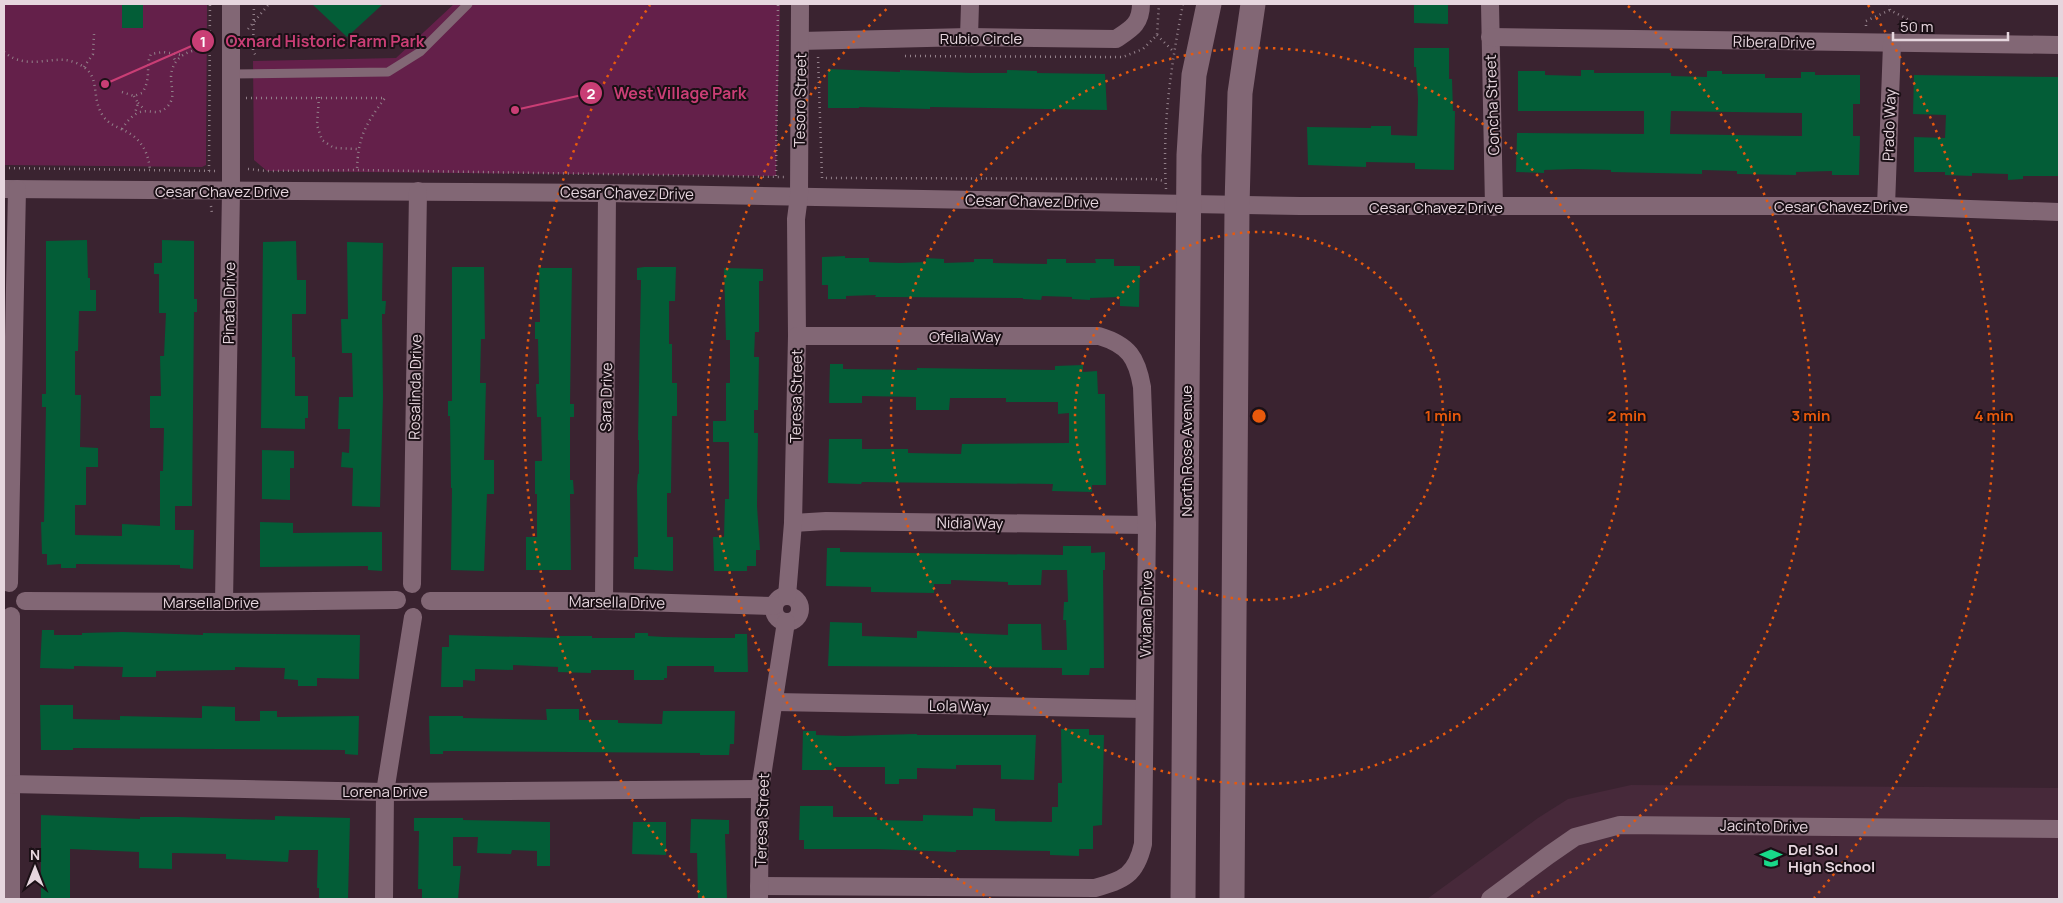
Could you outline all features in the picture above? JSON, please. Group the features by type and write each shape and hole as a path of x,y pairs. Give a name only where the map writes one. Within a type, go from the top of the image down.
{"main road":[{"name":"North Rose Avenue","path":"1183,899 1177,205 1190,120 1194,75 1209,4"},
{"path":"1232,899 1237,206 1240,93 1253,4"}],"street":[{"name":"Pinata Drive","path":"224,602 231,191 231,4"},
{"name":"Tesoro Street","path":"799,196 800,4"},
{"path":"969,37 970,4"},
{"name":"Rubio Circle","path":"800,41 969,37 1116,39 1133,28 1141,13 1141,4"},
{"name":"Concha Street","path":"1490,4 1494,207"},
{"name":"Ribera Drive","path":"1490,37 2059,45"},
{"name":"Prado Way","path":"1886,206 1892,44"},
{"path":"11,189 6,584 21,589 25,601 20,611 7,616 11,899"},
{"name":"Cesar Chavez Drive","path":"11,189 607,192 1237,206 1886,206 2059,212"},
{"name":"Rosalinda Drive","path":"412,584 418,191"},
{"name":"Sara Drive","path":"604,601 607,192"},
{"name":"Teresa Street","path":"759,893 760,788 775,702 786,622 796,618 800,609 796,599 780,601 793,523 797,336 796,219 799,196"},
{"name":"Ofelia Way","path":"797,336 1099,336 1112,340 1128,352"},
{"name":"Viviana Drive","path":"759,893 1095,888 1115,883 1128,875 1137,864 1143,844 1147,525 1142,387 1138,366 1128,352"},
{"name":"Nidia Way","path":"793,523 826,521 1147,525"},
{"path":"412,584 425,588 429,594 430,601 425,613 413,617 405,614 399,608 397,600 399,592 404,587 412,584"},
{"name":"Marsella Drive","path":"25,601 224,602 397,600"},
{"name":"Marsella Drive","path":"430,601 780,601"},
{"path":"384,899 385,792 413,617"},
{"name":"Lola Way","path":"775,702 1144,709"},
{"name":"Lorena Drive","path":"10,784 385,792 760,788"},
{"name":"Jacinto Drive","path":"1490,899 1575,838 1620,825 2059,829"}],"lane":[{"path":"231,74 388,72 420,52 468,4"}],"path":[{"path":"210,4 210,191 212,214"},
{"path":"254,4 253,51 256,56"},
{"path":"230,46 254,24 269,4"},
{"path":"776,176 778,4"},
{"path":"897,56 1123,58 1143,49 1157,35 1160,4"},
{"path":"1177,205 1165,181 1164,168 1173,51 1183,4"},
{"path":"1890,4 1890,10"},
{"path":"1866,43 1866,21 1890,10"},
{"path":"1890,10 1913,22 1915,44"},
{"path":"84,67 93,54 94,34"},
{"path":"1157,35 1173,51"},
{"path":"134,96 145,110 152,112 162,111 172,100 172,73 176,62 189,50 210,48"},
{"path":"4,52 15,59 27,62 38,63 66,60 84,67 94,80 95,98 100,111 109,123 141,142 149,159 150,170"},
{"path":"122,92 134,96 142,93 147,86 149,60 152,54 163,52 182,55"},
{"path":"172,54 176,62"},
{"path":"818,56 822,178"},
{"path":"319,97 317,125 322,140 334,148 358,150"},
{"path":"231,98 385,98 367,123 358,150 357,170"},
{"path":"122,129 135,113 138,103"},
{"path":"135,113 145,110"},
{"path":"4,168 210,171"},
{"path":"251,169 267,171 357,170 776,176 799,178 1154,179 1165,181"}],"shaded area":[{"path":"4,4 207,4 206,165 202,167 4,165"},
{"path":"454,4 780,4 776,176 267,171 254,160 253,61 396,58"},
{"name":"Del Sol High School","path":"1631,785 2059,788 2059,899 1427,899 1538,818 1568,799"}],"building":[{"path":"312,4 383,4 347,37"},
{"path":"1414,4 1448,4 1448,24 1414,23"},
{"path":"122,5 143,5 143,28 122,28"},
{"path":"1414,48 1449,48 1449,79 1452,79 1453,111 1455,111 1454,170 1415,169 1415,163 1366,162 1366,167 1308,165 1307,127 1371,128 1371,126 1391,126 1391,135 1417,136 1418,99"},
{"path":"828,69 971,73 1007,73 1007,70 1037,71 1037,73 1105,74 1107,110 930,107 930,109 828,108"},
{"path":"1581,70 1594,70 1594,73 1671,73 1671,76 1707,77 1707,71 1722,71 1722,74 1765,74 1765,78 1801,78 1801,72 1815,72 1815,75 1860,75 1860,104 1853,104 1853,136 1860,136 1859,175 1832,175 1832,171 1796,172 1796,175 1737,174 1737,171 1702,170 1702,174 1611,172 1611,170 1576,169 1544,170 1544,173 1516,172 1517,133 1644,134 1644,111 1518,111 1518,71 1545,71 1545,75 1581,76","holes":["1671,111 1802,113 1802,136 1670,134"]},
{"path":"1914,75 2059,77 2059,176 2023,176 2023,179 2008,180 2008,174 1972,173 1972,176 1945,175 1945,172 1914,172 1914,137 1945,138 1946,115 1913,114"},
{"path":"87,240 88,278 90,278 90,290 96,290 96,311 79,311 78,351 75,351 75,395 81,395 80,447 98,448 98,467 86,467 86,505 75,505 75,535 122,536 122,524 160,526 160,471 163,471 164,428 150,428 150,396 161,396 160,356 164,356 166,313 159,313 159,274 154,274 154,263 162,263 162,240 194,241 194,299 197,299 197,312 194,312 192,506 175,506 175,530 194,530 193,569 180,568 180,565 76,564 76,568 61,568 61,564 47,565 47,554 42,554 41,522 44,522 46,407 42,407 42,394 46,394 46,241"},
{"path":"296,241 297,280 306,280 306,314 292,314 292,357 295,357 295,396 308,396 308,418 305,418 305,429 261,428 263,242"},
{"path":"347,242 383,243 382,301 386,301 385,314 382,314 383,397 380,507 352,506 353,468 341,467 342,452 349,453 350,429 338,429 339,397 353,397 352,353 342,353 341,319 348,319"},
{"path":"845,256 845,258 869,258 869,262 900,263 926,262 926,258 944,259 944,263 974,262 974,259 993,259 993,263 1047,264 1047,259 1066,259 1066,263 1096,263 1095,259 1114,259 1114,266 1140,266 1139,307 1120,306 1120,297 1090,298 1090,300 1042,296 1041,300 1023,298 875,297 876,295 828,299 828,285 822,285 822,257"},
{"path":"452,267 484,267 485,339 481,339 480,383 486,383 484,460 494,460 494,494 487,494 484,571 451,570 452,488 448,401 452,401"},
{"path":"676,267 675,301 669,301 669,344 672,344 672,383 677,383 677,416 672,416 671,493 667,493 667,537 673,537 673,571 634,569 634,557 638,557 637,486 639,474 641,280 637,280 637,268"},
{"path":"539,268 572,268 570,404 574,404 574,417 570,417 570,480 573,480 574,494 570,494 571,570 526,570 526,537 537,537 535,461 542,461 541,417 537,417 536,384 539,384 538,339 535,339 535,322 540,322"},
{"path":"724,268 763,269 763,281 759,281 759,332 755,332 754,357 759,357 758,410 754,410 754,433 758,433 757,506 760,550 756,550 756,566 747,566 747,571 714,571 713,537 724,537 725,499 729,499 729,442 713,442 713,421 726,421 726,383 730,383 730,340 726,340"},
{"path":"830,364 843,364 843,369 917,370 917,368 1055,370 1055,366 1083,365 1083,372 1097,371 1098,394 1105,394 1106,485 1092,485 1092,492 1052,491 1053,484 828,483 829,439 862,439 862,449 908,449 908,453 961,454 962,444 1069,443 1069,413 1058,414 1058,402 1006,402 1006,398 950,398 949,410 916,410 916,397 862,396 862,403 829,403"},
{"path":"262,450 294,451 294,468 290,468 290,500 262,499"},
{"path":"260,522 293,523 293,533 382,532 382,571 368,570 368,566 260,567"},
{"path":"1063,546 1091,546 1091,553 1105,552 1105,570 1103,570 1104,668 1090,668 1089,675 1062,675 1062,668 828,666 830,622 862,623 862,636 917,638 917,631 1008,635 1008,624 1041,624 1042,650 1067,650 1066,620 1063,620 1064,602 1068,602 1067,570 1042,570 1041,585 1008,585 1008,582 951,580 951,584 934,584 934,593 871,592 871,587 826,586 827,548 840,548 840,552 1063,555"},
{"path":"42,630 54,630 54,635 123,632 203,635 203,633 360,635 359,679 317,678 317,686 298,686 298,680 284,679 285,668 235,667 235,670 156,671 156,677 122,677 123,667 74,666 74,669 40,668"},
{"path":"635,633 648,633 648,636 707,638 735,638 735,634 747,634 748,672 714,672 714,666 667,666 667,678 664,678 664,680 634,680 634,670 591,670 591,673 558,672 558,667 513,665 513,670 475,669 475,681 463,680 463,687 441,687 442,647 449,647 449,635 635,638"},
{"path":"40,705 73,705 73,719 120,720 120,716 202,718 202,706 235,707 235,721 260,721 260,711 277,711 277,717 359,716 358,755 345,754 345,750 73,748 73,750 41,750"},
{"path":"546,709 579,709 579,720 618,720 618,723 662,724 663,711 735,711 734,744 730,744 729,755 700,755 700,753 459,751 443,751 443,754 430,754 429,716 547,720"},
{"path":"1061,729 1089,729 1089,735 1104,735 1102,825 1093,826 1093,849 1079,849 1079,856 1050,855 1050,851 956,850 956,852 804,849 804,840 799,840 800,806 833,806 833,817 877,817 877,820 923,821 923,815 973,816 973,808 995,809 995,821 1052,822 1052,807 1058,807 1058,783 1062,783"},
{"path":"803,731 816,731 816,735 844,736 917,734 1036,735 1034,780 1001,779 1001,765 956,765 956,769 917,768 917,779 899,779 899,784 885,784 885,767 835,767 835,770 802,770"},
{"path":"41,815 140,819 140,817 179,817 275,820 275,816 350,818 348,899 319,899 319,888 317,888 318,850 289,850 288,862 226,859 226,854 172,853 172,869 139,868 139,852 70,849 70,899 41,899"},
{"path":"414,818 550,822 550,866 537,866 537,851 512,850 511,854 477,853 478,837 453,837 453,866 461,866 458,899 422,899 422,889 418,889 419,831 414,831"},
{"path":"691,819 729,820 729,834 725,834 727,899 698,899 697,853 690,853"},
{"path":"633,822 666,822 666,855 632,854"}],"place":[{"name":"Oxnard Historic Farm Park","path":"105,84"},
{"name":"West Village Park","path":"515,110"},
{"name":"Del Sol High School","path":"1771,858"}]}
